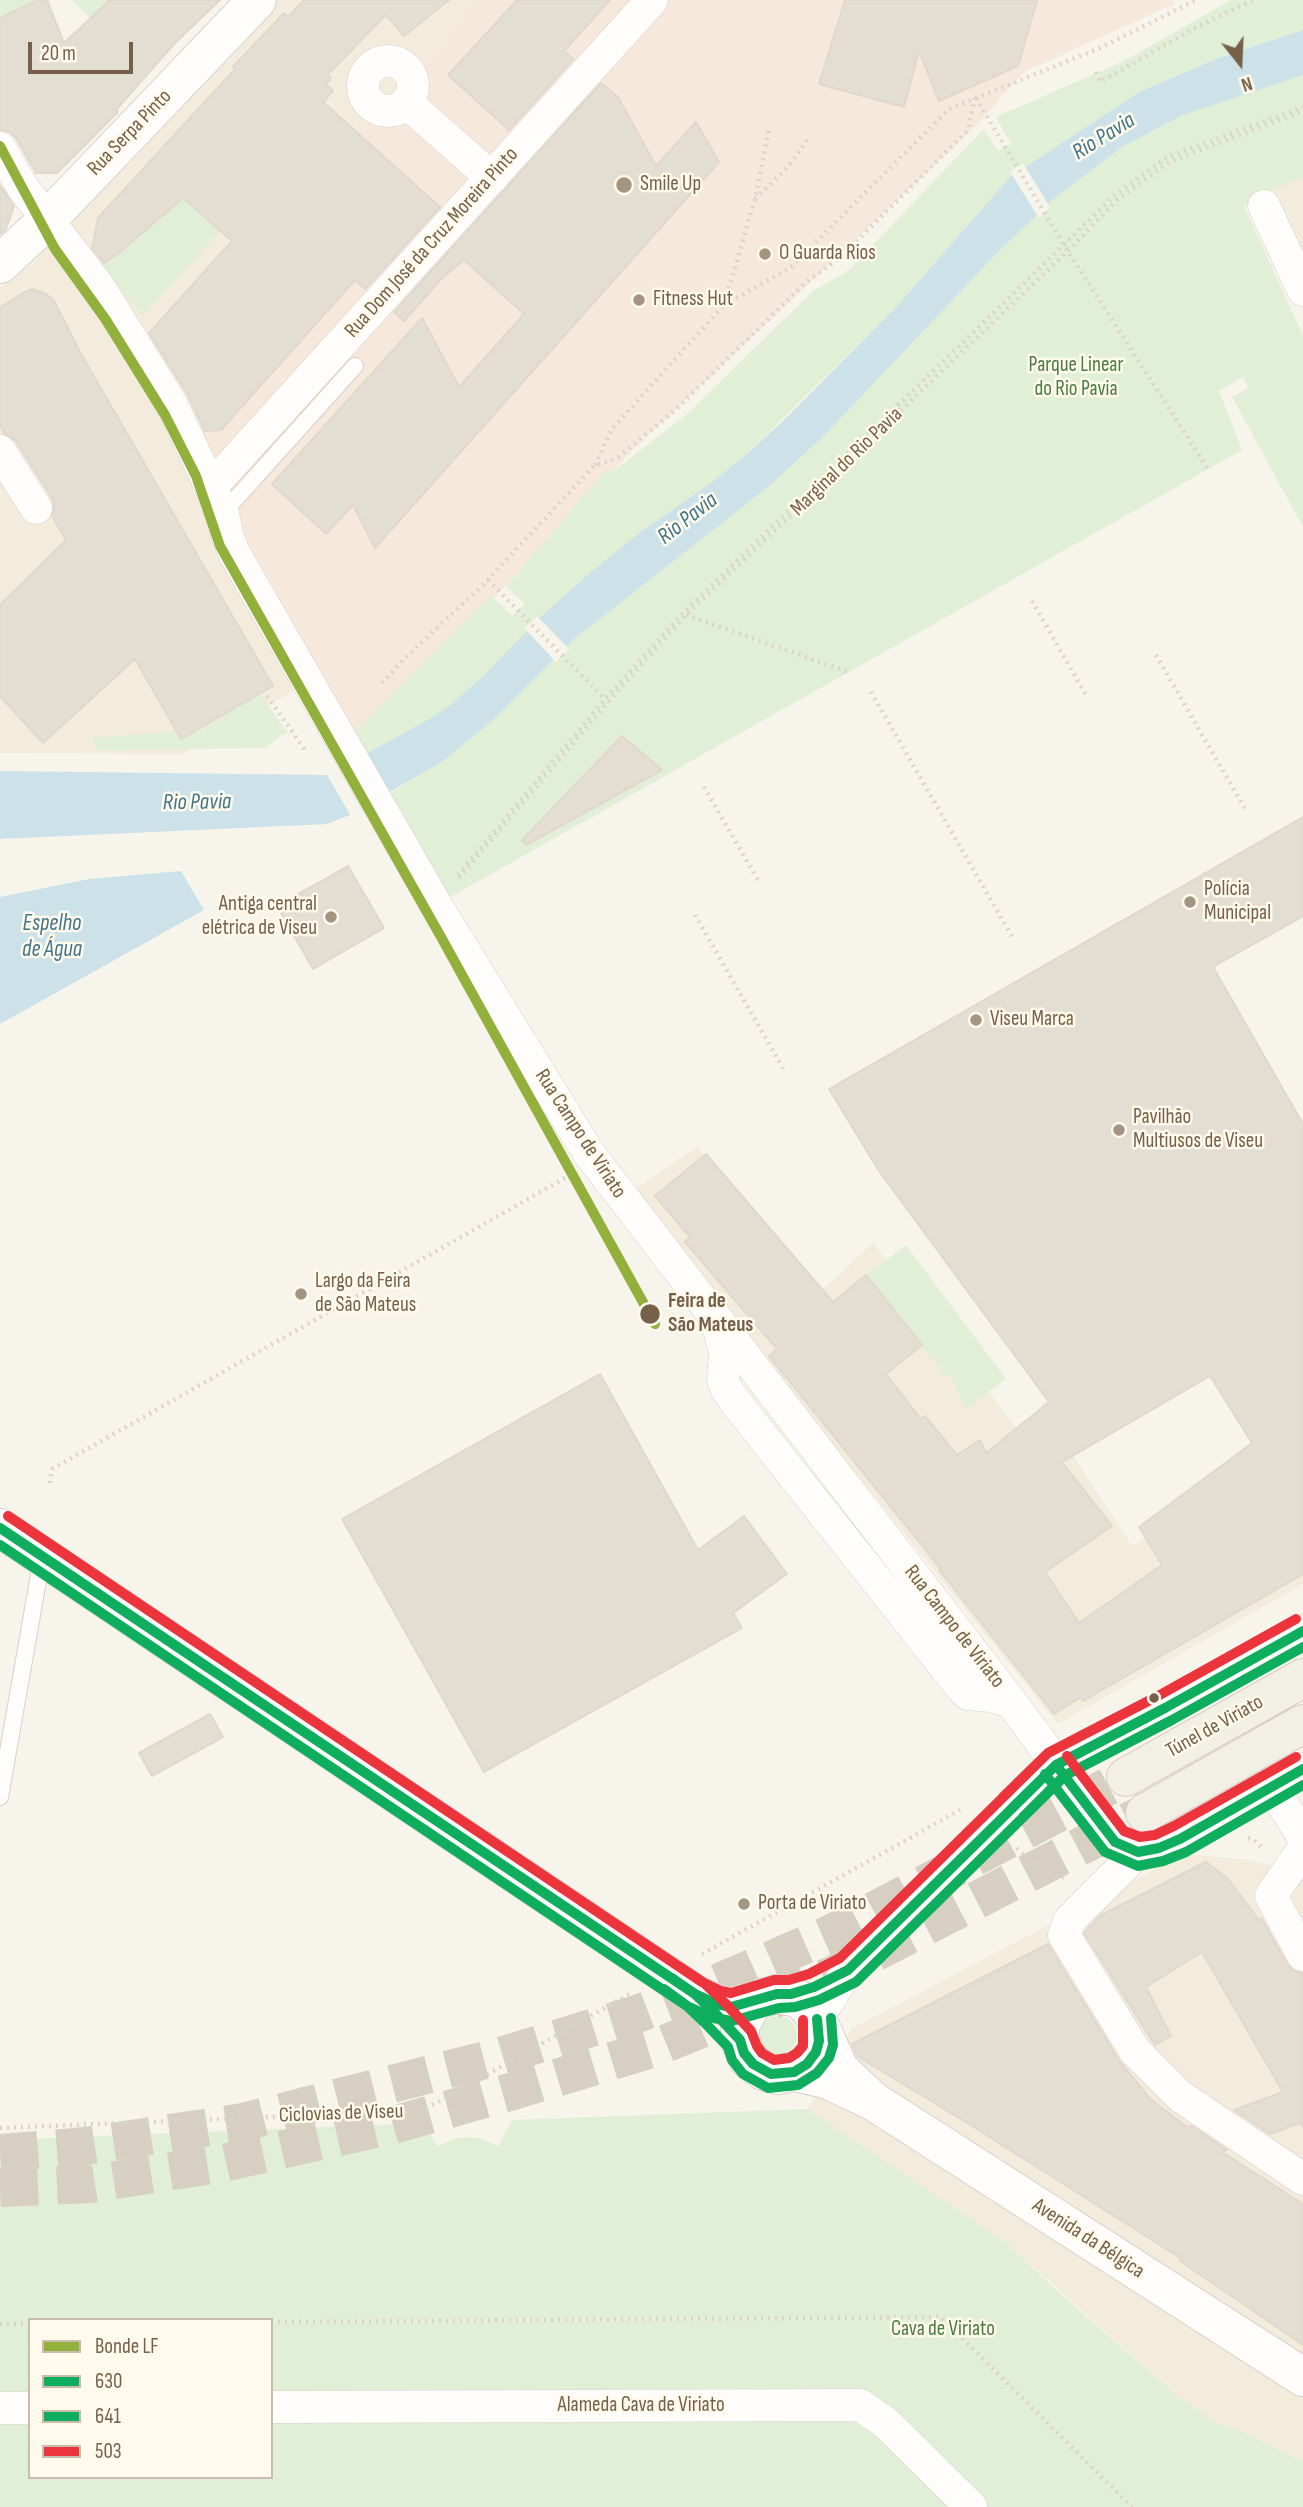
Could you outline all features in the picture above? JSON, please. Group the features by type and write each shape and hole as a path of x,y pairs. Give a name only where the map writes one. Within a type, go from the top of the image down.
{"main road":[{"name":"Rua Serpa Pinto","path":"0,264 47,219 257,0"},
{"path":"0,1528 680,1984 717,2004 731,2007 774,1996 804,2002 818,2023 839,2069 873,2101"},
{"name":"Túnel de Viriato","path":"1126,1777 1303,1678"},
{"name":"Túnel de Viriato","path":"1145,1813 1303,1724"},
{"path":"680,1984 740,2040"},
{"path":"774,1996 752,2004 740,2025 740,2040 748,2059 763,2071 779,2075 794,2072 807,2064 816,2052 819,2041 818,2023"},
{"path":"794,2072 826,2079 873,2101"},
{"name":"Avenida da Bélgica","path":"873,2101 1303,2377"}],"street":[{"name":"Rua Dom José da Cruz Moreira Pinto","path":"218,499 492,178 652,0"},
{"path":"407,103 492,178"},
{"name":"Rua Campo de Viriato","path":"0,148 23,188 99,287 171,403 218,499 226,535 234,553 353,760 447,890 595,1161 716,1319 725,1353 723,1380 727,1390 961,1688 968,1694 991,1696 1011,1702 1056,1765"},
{"path":"1265,206 1303,290"},
{"path":"0,451 36,508"},
{"path":"818,2023 848,1970 1056,1765 1218,1680 1303,1631"},
{"path":"1099,1821 1089,1784 1094,1768 1102,1757 1153,1728 1218,1680"},
{"path":"1056,1765 1115,1842 1138,1852"},
{"path":"1303,1769 1180,1839 1159,1848 1138,1852 1069,1921 1064,1935 1135,2051 1180,2096 1303,2179"},
{"path":"1272,1786 1303,1837"},
{"path":"1303,1849 1271,1896 1303,1955"},
{"path":"774,1996 814,1987 848,1970"},
{"name":"Alameda Cava de Viriato","path":"273,2407 860,2405 886,2423 971,2507"},
{"path":"0,2408 28,2408"}],"lane":[{"path":"218,499 355,366"},
{"path":"0,1797 43,1556"}],"path":[{"path":"382,683 488,580 594,466 611,430 724,305 790,268 948,109 1100,48 1196,0"},
{"path":"1096,72 1100,82 1252,0"},
{"path":"975,97 1057,234 1208,469"},
{"path":"594,466 617,458 674,411 805,283 841,257 968,130 975,97"},
{"path":"447,890 683,612 1067,248 1115,195 1167,157 1303,109"},
{"path":"724,305 755,199 769,129"},
{"path":"755,199 786,169 808,139"},
{"name":"Marginal do Rio Pavia","path":"607,700 686,615 1067,248"},
{"path":"488,580 607,700"},
{"path":"1031,601 1086,695"},
{"path":"686,615 849,672"},
{"path":"1156,655 1245,809"},
{"path":"871,692 1014,940"},
{"path":"267,696 307,754"},
{"path":"704,787 758,880"},
{"path":"695,915 784,1070"},
{"path":"50,1483 52,1468 595,1161"},
{"name":"Ciclovias de Viseu","path":"0,2128 422,2111 680,1984"},
{"path":"273,2322 941,2317 1132,2507"},
{"path":"0,2324 28,2323"}],"shaded area":[{"path":"271,0 479,0 147,348 320,676 182,754 0,753 0,288 38,259 61,220"},
{"path":"479,0 1173,0 1174,4 1024,72 977,125 633,450 438,657 364,745 320,676 147,348"},
{"path":"1303,170 1303,278 1260,186"},
{"path":"697,1147 821,1291 873,1243 1030,1445 1053,1424 1132,1546 1303,1444 1303,1584 1058,1724 630,1193"},
{"path":"1184,1854 1250,1860 1303,1873 1303,2462 1241,2431 1217,2424 1182,2400 1010,2246 808,2109 851,2029"}],"green space":[{"path":"0,0 38,0 24,7 33,21 0,30"},
{"path":"72,0 110,0 90,18"},
{"path":"1231,0 1303,0 1303,30 1221,57 1139,92 1010,177 897,306 747,454 711,483 639,533 591,572 449,706 367,753 354,733 491,596 512,616 525,604 506,586 605,471 615,470 686,415 813,291 848,271 984,129 998,151 1011,144 996,117 1122,62"},
{"name":"Parque Linear do Rio Pavia","path":"1303,75 1303,177 1253,197 1255,201 1244,206 1303,336 1303,527 1232,397 1248,388 1243,377 1219,391 1242,450 445,900 390,793 442,762 491,722 573,640 797,461 823,437 999,251 1057,195 1122,147 1183,115"},
{"path":"183,197 221,231 142,316 118,285 110,286 97,268 121,252"},
{"path":"259,694 288,733 281,735 266,748 96,748 93,737 177,732 181,739"},
{"path":"906,1245 1006,1379 965,1409 951,1376 947,1378 866,1275"},
{"path":"778,2016 792,2021 797,2035 792,2049 778,2054 764,2049 759,2035 764,2021"},
{"name":"Cava de Viriato","path":"808,2109 1010,2246 1182,2400 1217,2424 1241,2431 1303,2462 1303,2507 0,2507 0,2140 424,2123 438,2147 452,2139 468,2137 484,2139 498,2147 512,2120"}],"water":[{"name":"Rio Pavia","path":"1303,30 1303,75 1183,115 1122,147 1056,197 999,251 823,437 769,486 573,640 491,722 442,762 350,815 327,824 0,839 0,771 327,775 424,722 449,706 481,678 546,612 591,572 639,533 711,483 786,418 897,306 1010,177 1139,92 1221,57"},
{"name":"Espelho de Água","path":"181,871 204,910 0,1024 0,897 89,879"}],"pier":[{"path":"1023,163 1050,207 1039,218 1010,172"},
{"path":"537,616 569,649 556,662 525,629"},
{"path":"342,766 392,796 352,818 327,775"}],"building":[{"path":"38,0 47,0 64,43 110,0 220,0 174,44 116,110 118,112 57,173 36,173 16,138 9,132 0,130 0,18"},
{"path":"304,0 449,0 404,36 386,15 327,75 331,78 326,84 333,91 323,102 440,207 365,289 355,280 221,430 205,431 187,393 149,333 232,241 183,198 104,263 92,248 98,218 284,13 288,17"},
{"path":"517,0 610,0 564,51 573,59 509,130 448,75"},
{"path":"845,0 1037,0 1018,66 939,101 919,51 904,107 819,84"},
{"path":"601,83 618,97 656,166 696,122 719,162 375,548 353,505 326,534 272,484 422,318 459,387 524,314 464,260 443,277 404,321 394,312"},
{"path":"0,185 14,206 6,229 0,234"},
{"path":"33,289 46,294 54,301 81,354 273,686 181,739 135,659 43,743 0,696 0,605 66,540 52,516 52,498 16,441 5,434 0,425 0,308"},
{"path":"622,736 662,770 526,845 522,840"},
{"path":"1303,817 1303,916 1213,967 1303,1124 1303,1574 1083,1701 1081,1697 1054,1714 769,1356 777,1349 685,1242 690,1237 655,1196 706,1154 833,1302 866,1275 922,1345 886,1374 921,1419 925,1416 957,1455 980,1440 986,1453 1049,1402 879,1171 829,1089","holes":["1210,1376 1252,1443 1139,1527 1162,1565 1079,1623 1045,1572 1112,1526 1062,1462"]},
{"name":"Antiga central elétrica de Viseu","path":"348,866 384,928 313,969 277,906"},
{"path":"600,1374 698,1550 744,1516 787,1574 733,1613 742,1628 484,1772 342,1519"},
{"path":"210,1714 223,1737 152,1776 139,1753"},
{"path":"1206,1862 1228,1879 1259,1920 1262,1919 1287,1964 1294,1971 1303,1973 1303,2127 1300,2123 1270,2134 1234,2110 1283,2092 1202,1952 1146,1987 1171,2036 1155,2045 1084,1933 1101,1915"},
{"path":"1048,1944 1120,2062 1150,2099 1187,2127 1192,2126 1227,2150 1222,2152 1303,2204 1303,2345 1180,2261 1182,2259 857,2056 852,2044"}],"tunnel":[{"path":"0,2153 85,2146 243,2122 497,2057 637,2014 715,1984 830,1934 1126,1777"},
{"path":"0,2188 90,2184 218,2164 393,2125 655,2048 830,1976 1145,1813"}],"tram line":[{"name":"LF","path":"0,146 55,249 106,320 165,415 196,476 220,546 655,1324"}],"transit line":[{"name":"503","path":"8,1516 702,1982 721,1991 731,1993 774,1980 789,1980 809,1974 840,1958 1046,1755"},
{"name":"630","path":"0,1528 695,1994 717,2004 731,2007 777,1994 791,1994 814,1987 848,1970 1056,1765"},
{"name":"641","path":"0,1545 687,2006 714,2018 732,2021 779,2008 795,2007 819,2000 856,1982 1066,1775"},
{"name":"503","path":"1003,1797 1048,1753 1158,1696 1296,1619"},
{"name":"630","path":"1013,1807 1056,1765 1303,1631"},
{"name":"641","path":"1023,1817 1064,1776 1303,1647"},
{"name":"503","path":"1067,1756 1124,1831 1140,1837 1155,1835 1174,1826 1296,1757"},
{"name":"630","path":"1056,1765 1115,1842 1138,1852 1159,1848 1180,1839 1303,1769"},
{"name":"641","path":"1045,1774 1105,1852 1138,1866 1163,1861 1186,1852 1303,1785"},
{"name":"503","path":"680,1967 704,1983 725,2003 751,2031 762,2053 774,2060 789,2058 803,2046 803,2020"},
{"name":"630","path":"672,1978 695,1994 715,2013 740,2040 744,2053 753,2064 771,2074 794,2072 807,2064 816,2052 819,2041 817,2019"},
{"name":"641","path":"664,1989 686,2005 728,2047 732,2060 743,2074 768,2088 798,2085 817,2073 829,2058 833,2045 831,2018"}],"place":[{"name":"Smile Up","path":"624,185"},
{"name":"O Guarda Rios","path":"765,254"},
{"name":"Fitness Hut","path":"639,300"},
{"name":"Polícia Municipal","path":"1190,902"},
{"name":"Antiga central elétrica de Viseu","path":"331,917"},
{"name":"Viseu Marca","path":"976,1020"},
{"name":"Pavilhão Multiusos de Viseu","path":"1119,1130"},
{"name":"Largo da Feira de São Mateus","path":"301,1294"},
{"name":"Feira de São Mateus","path":"650,1314"},
{"name":"Porta de Viriato","path":"744,1904"}]}
